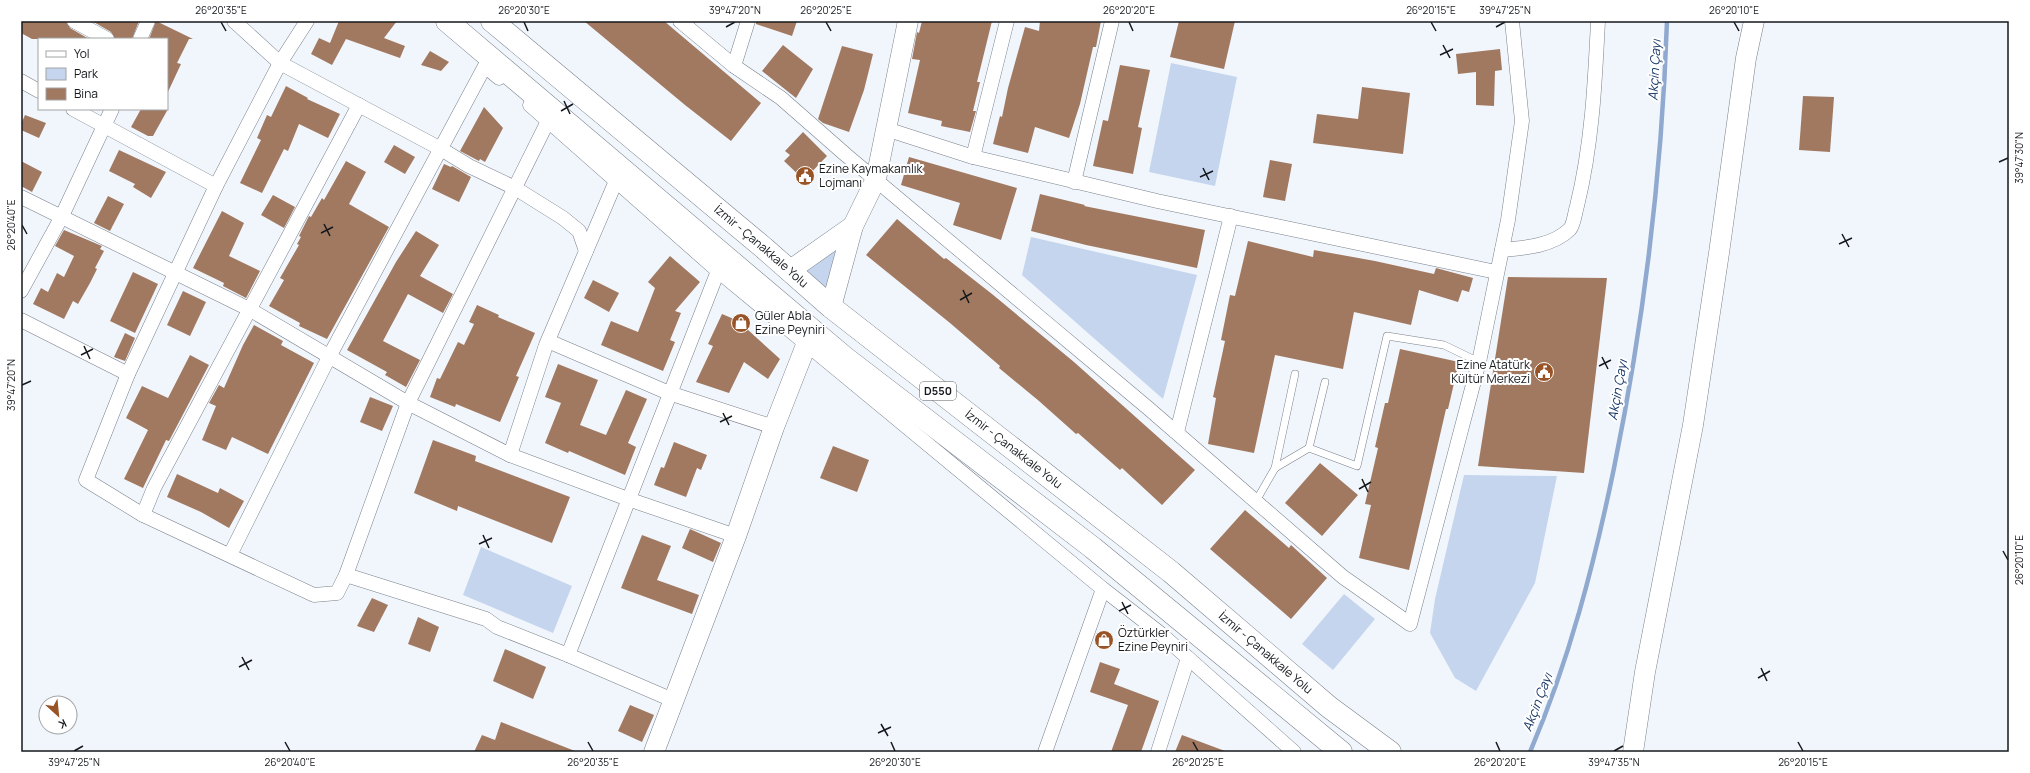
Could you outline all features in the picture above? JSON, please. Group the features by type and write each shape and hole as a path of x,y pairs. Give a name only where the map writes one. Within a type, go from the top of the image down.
{"highway":[{"name":"D550","path":"447,21 810,338 1092,548 1341,752"},
{"name":"İzmir - Çanakkale Yolu","path":"492,21 831,307 1171,572 1329,707 1390,752"}],"main road":[{"path":"831,307 853,226 876,179 908,21"},
{"path":"1740,21 1746,58"},
{"path":"1633,752 1645,672 1693,425 1746,58 1754,21"},
{"path":"789,271 853,226"},
{"path":"654,752 675,701 736,536 774,427 810,338"}],"street":[{"path":"74,21 105,38"},
{"path":"140,38 148,21"},
{"path":"234,21 280,63 441,149 469,166 515,188 563,218 579,231 586,251"},
{"path":"306,21 280,63 216,186 128,374 86,480 143,515 314,595 337,593 346,575 408,403 548,121"},
{"path":"680,21 734,66 780,98 1177,432 1343,578 1410,624 1478,362 1496,272 1502,250 1522,121 1512,21"},
{"path":"734,66 748,21"},
{"path":"973,157 1007,21"},
{"path":"1074,182 1112,21"},
{"path":"1502,250 1522,248 1554,241 1571,228 1585,172 1596,74 1598,21"},
{"path":"230,555 329,357 485,66 718,271 810,338 1103,589 1161,634 1294,752"},
{"path":"21,81 38,90"},
{"path":"143,515 154,488 359,105"},
{"path":"75,110 216,186"},
{"path":"21,291 61,218 105,127 112,110"},
{"path":"886,130 973,157 1074,182 1496,272"},
{"path":"510,455 548,341 616,181"},
{"path":"21,197 61,218 249,309 408,403 510,455 628,499 736,536"},
{"path":"1177,432 1231,216"},
{"path":"568,655 669,393 718,271"},
{"path":"21,320 128,374"},
{"path":"548,341 669,393 774,427"},
{"path":"346,575 486,619 497,627 568,655 675,701"},
{"path":"1045,752 1103,589"},
{"path":"1158,752 1188,658"}],"lane":[{"path":"1309,448 1357,466 1386,336 1444,345 1478,362"},
{"path":"1256,501 1275,468 1295,374"},
{"path":"1275,468 1309,448 1325,382"}],"green space":[{"path":"1171,63 1237,77 1215,186 1149,172"},
{"path":"853,226 831,307 789,271"},
{"path":"1031,237 1197,275 1163,399 1022,275"},
{"path":"1464,475 1557,476 1535,583 1476,691 1455,678 1430,633 1435,599"},
{"path":"481,547 572,586 553,633 463,595"},
{"path":"1344,594 1375,619 1333,670 1302,644"}],"building":[{"path":"21,21 66,21 70,28 87,38 32,39 21,33"},
{"path":"92,21 139,21 132,38 114,38 111,32"},
{"path":"156,21 193,39 189,39 177,63 181,64 168,92 168,38 149,38"},
{"path":"339,21 397,21 384,38 405,46 400,58 346,39 332,65 311,54 319,38 330,43"},
{"path":"584,21 664,21 761,103 731,141 685,105"},
{"path":"756,21 797,21 792,36 756,24"},
{"path":"922,21 992,21 977,82 980,82 973,111 976,111 970,132 941,126 942,121 908,113 920,60 912,59 917,32 919,33"},
{"path":"1040,21 1101,21 1096,47 1093,47 1080,104 1069,138 1035,127 1028,153 993,144 1000,116 1002,117 1008,88 1025,27 1039,31"},
{"path":"1179,21 1235,21 1224,69 1170,57"},
{"path":"783,45 813,69 796,98 762,71"},
{"path":"842,46 873,54 864,90 849,132 823,123 818,119"},
{"path":"1500,49 1502,70 1495,71 1494,106 1476,105 1476,72 1458,74 1456,54"},
{"path":"430,51 449,62 441,71 421,65"},
{"path":"1120,65 1150,70 1138,127 1142,128 1133,174 1093,166 1103,120 1108,121"},
{"path":"286,86 308,98 307,99 340,114 328,138 299,124 288,151 284,149 262,193 240,183 261,140 257,138 267,115 271,117"},
{"path":"1362,87 1410,93 1403,154 1313,143 1317,114 1358,119"},
{"path":"1803,96 1834,97 1830,152 1799,150"},
{"path":"484,107 503,128 485,162 480,159 479,161 460,151"},
{"path":"140,110 167,110 153,136 148,136 131,127"},
{"path":"25,115 46,123 39,138 21,130 21,124"},
{"name":"Ezine Kaymakamlık Lojmanı","path":"803,132 827,156 804,180 784,161 790,155 785,151"},
{"path":"394,145 415,157 405,174 384,162"},
{"path":"119,150 166,172 151,198 133,187 135,184 109,171"},
{"path":"909,157 1017,188 1001,240 953,225 960,203 901,185"},
{"path":"1270,160 1292,164 1285,201 1263,197"},
{"path":"21,161 42,172 32,192 21,186"},
{"path":"346,161 366,172 349,204 389,227 327,339 299,326 300,323 269,306 284,280 280,278 299,245 297,244 301,237 299,236 309,216 311,217 322,198 324,200"},
{"path":"444,164 451,167 452,166 471,177 459,202 432,189"},
{"path":"1040,194 1085,205 1084,206 1205,230 1197,268 1086,245 1031,231"},
{"path":"273,195 295,207 284,228 261,215"},
{"path":"108,196 124,204 110,231 94,223"},
{"path":"222,211 244,223 229,256 260,271 246,298 223,286 224,283 193,268"},
{"path":"897,219 944,259 946,258 992,294 1074,362 1195,470 1162,505 1122,468 1120,470 1078,433 1076,434 999,368 1000,366 950,323 866,255"},
{"path":"64,230 102,246 100,249 104,251 95,268 97,269 78,304 73,301 64,319 33,304 41,288 48,292 57,273 64,277 74,256 55,246"},
{"path":"416,231 439,245 420,276 453,294 443,313 408,294 383,341 420,360 406,387 385,375 387,372 347,350 396,262"},
{"path":"1248,241 1313,257 1314,250 1434,274 1436,268 1473,278 1469,292 1462,290 1458,302 1419,290 1411,325 1354,312 1343,369 1275,355 1254,453 1208,444 1216,398 1213,397 1225,341 1221,340 1230,295 1235,296"},
{"path":"670,256 700,282 675,311 681,313 670,340 675,342 663,371 601,345 611,321 638,332 655,288 648,282"},
{"path":"133,272 158,284 135,333 110,321"},
{"name":"Ezine Atatürk Kültür Merkezi","path":"1508,277 1607,278 1584,473 1478,466"},
{"path":"593,280 619,293 609,312 584,298"},
{"path":"183,291 206,302 190,336 167,325"},
{"path":"477,305 499,315 498,317 535,333 516,376 519,377 500,422 456,404 455,407 430,397 437,378 440,379 458,342 464,345 474,324 469,322"},
{"path":"722,314 741,322 737,330 747,329 780,359 768,379 744,362 729,393 696,382 713,346 708,344"},
{"path":"254,325 283,341 281,345 314,363 268,454 232,437 226,450 202,440 216,406 209,403 219,385 224,388 243,345"},
{"path":"125,333 135,338 125,361 114,357"},
{"path":"1400,349 1459,362 1448,409 1446,409 1409,570 1359,558 1371,505 1365,504 1378,448 1375,447 1385,403 1388,403"},
{"path":"190,355 209,365 169,441 166,440 143,488 124,479 148,430 126,418 142,386 168,398"},
{"path":"558,364 598,380 580,425 606,435 626,390 647,399 628,443 636,447 625,475 569,451 568,453 545,443 561,403 545,397"},
{"path":"370,397 393,406 382,431 360,422"},
{"path":"433,440 476,456 475,461 570,497 552,543 458,506 457,511 414,493"},
{"path":"674,442 707,455 701,470 697,468 686,497 654,485 661,467 664,468"},
{"path":"833,446 869,460 857,492 820,478"},
{"path":"1320,463 1358,495 1322,536 1285,503"},
{"path":"177,474 218,493 220,488 244,501 229,528 201,512 167,497"},
{"path":"1245,510 1289,548 1291,545 1327,578 1291,619 1210,549"},
{"path":"690,529 721,543 713,562 682,548"},
{"path":"642,535 671,546 657,580 699,595 692,614 621,588"},
{"path":"372,598 388,605 374,632 357,626"},
{"path":"418,617 439,627 430,652 408,644"},
{"path":"505,649 546,667 533,699 493,681"},
{"path":"1100,662 1120,669 1114,684 1159,701 1141,752 1111,752 1128,705 1090,692"},
{"path":"630,705 654,715 642,742 618,731"},
{"path":"501,722 575,752 474,752 482,735 495,740"},
{"path":"1182,735 1225,751 1175,752"}],"waterway":[{"name":"Akçin Çayı","path":"1530,752 1557,683 1579,612 1598,540 1625,413 1643,302 1650,246 1661,133 1667,21"}],"place":[{"name":"Ezine Kaymakamlık Lojmanı","path":"805,176"},
{"name":"Güler Abla Ezine Peyniri","path":"741,323"},
{"name":"Ezine Atatürk Kültür Merkezi","path":"1544,372"},
{"name":"Öztürkler Ezine Peyniri","path":"1104,640"}]}
